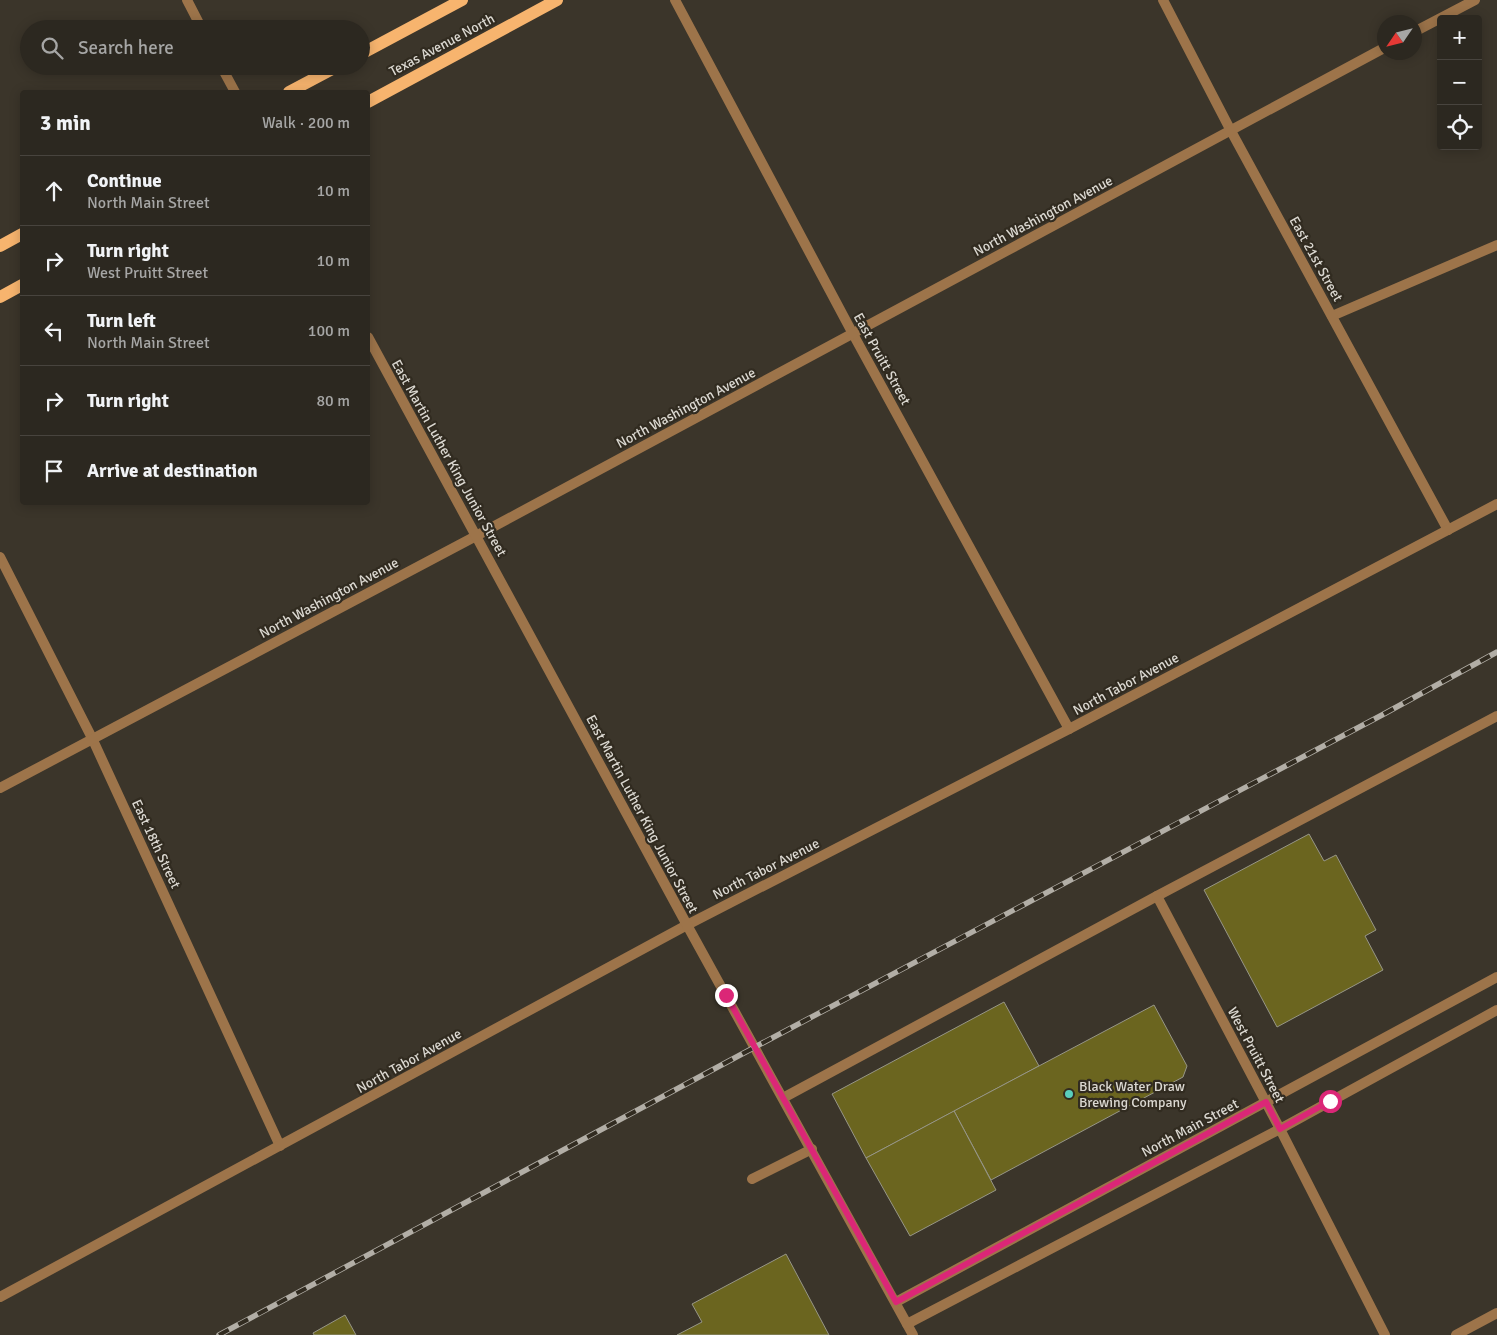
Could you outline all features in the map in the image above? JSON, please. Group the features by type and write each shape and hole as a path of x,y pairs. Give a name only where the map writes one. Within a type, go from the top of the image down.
{"main road":[{"path":"370,49 462,0"},
{"name":"Texas Avenue North","path":"370,101 558,0"},
{"path":"293,90 321,75"},
{"path":"0,246 20,235"},
{"path":"0,297 20,286"}],"street":[{"path":"187,0 197,20"},
{"name":"East Pruitt Street","path":"675,0 853,334 1069,729"},
{"name":"East 21st Street","path":"1163,0 1231,131 1448,530"},
{"path":"1422,28 1475,0"},
{"name":"North Washington Avenue","path":"0,788 476,536 1377,52"},
{"path":"226,75 234,90"},
{"path":"1332,316 1497,245"},
{"name":"East Martin Luther King Junior Street","path":"370,341 686,925 812,1149 913,1335"},
{"name":"North Tabor Avenue","path":"0,1297 686,925 1069,729 1497,504"},
{"name":"East 18th Street","path":"0,557 92,738 280,1146"},
{"path":"783,1098 1156,896 1497,716"},
{"name":"West Pruitt Street","path":"1156,896 1266,1102 1385,1335"},
{"name":"North Main Street","path":"896,1302 1497,977"},
{"path":"907,1324 1280,1129 1497,1010"},
{"path":"752,1179 812,1149"},
{"path":"1456,1335 1497,1313"}],"building":[{"path":"1309,834 1324,861 1336,855 1376,930 1365,936 1383,970 1277,1027 1204,890"},
{"path":"1004,1002 1039,1066 866,1158 832,1094"},
{"name":"Black Water Draw Brewing Company","path":"1154,1005 1187,1066 1183,1077 991,1180 954,1111"},
{"path":"954,1111 996,1190 910,1236 866,1158"},
{"path":"786,1254 829,1335 677,1335 702,1322 692,1304"},
{"path":"345,1315 356,1335 314,1335 313,1333"}],"railway":[{"path":"219,1335 1497,652"}],"place":[{"name":"Black Water Draw Brewing Company","path":"1069,1094"}],"route":[{"path":"726,995 896,1302 1266,1102 1280,1129 1330,1101"}]}
